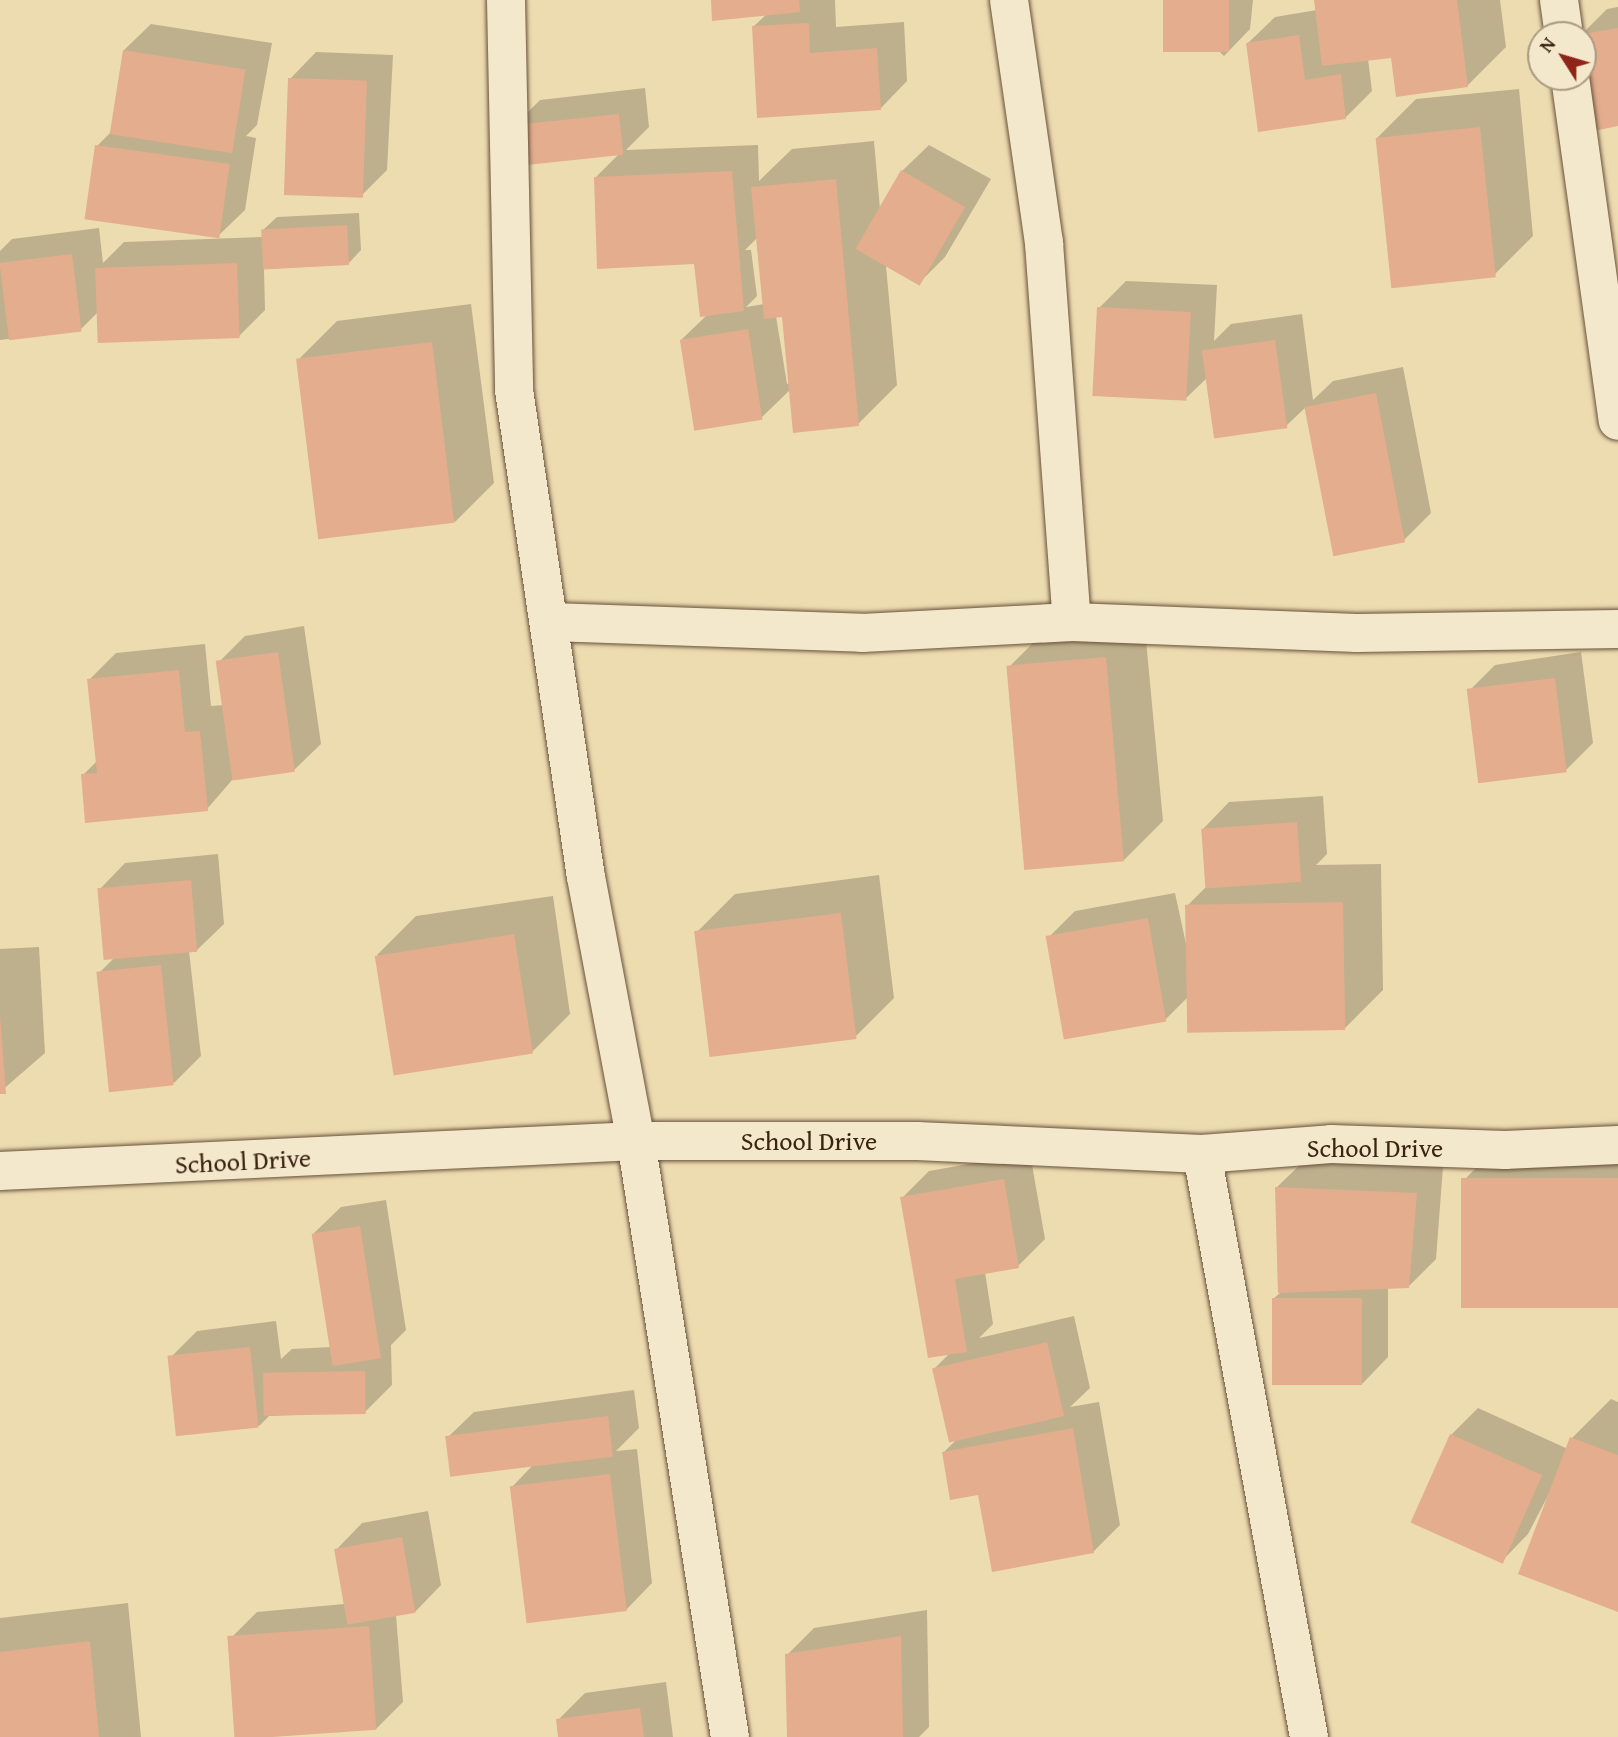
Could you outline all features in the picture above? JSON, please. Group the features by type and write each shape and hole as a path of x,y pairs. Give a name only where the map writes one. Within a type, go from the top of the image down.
{"street":[{"path":"506,0 514,390 551,622 586,877 636,1141 730,1737"},
{"path":"1009,0 1044,243 1072,622"},
{"path":"1559,0 1562,21"},
{"path":"1572,91 1618,421"},
{"path":"551,622 862,633 1072,622 1357,632 1618,629"},
{"name":"School Drive","path":"0,1171 636,1141 917,1141 1202,1154 1331,1144 1505,1150 1618,1146"},
{"path":"1202,1154 1310,1737"}],"building":[{"path":"711,0 799,0 800,12 712,21"},
{"path":"1163,0 1229,0 1229,52 1163,52"},
{"path":"1314,0 1457,0 1468,87 1396,97 1391,58 1322,66"},
{"path":"809,23 810,53 877,48 881,110 757,118 752,26"},
{"path":"1618,28 1618,126 1594,131 1589,91 1597,91 1597,32"},
{"path":"1299,35 1305,80 1341,74 1346,119 1258,132 1246,43"},
{"path":"123,50 245,69 232,153 110,134"},
{"path":"288,78 367,81 363,198 284,195"},
{"path":"619,114 623,155 515,166 511,125"},
{"path":"1480,127 1496,277 1391,288 1376,138"},
{"path":"95,145 230,164 219,238 85,219"},
{"path":"901,170 965,207 920,286 856,249"},
{"path":"732,171 744,311 700,317 694,264 597,269 594,177"},
{"path":"836,179 859,426 793,433 782,317 764,319 751,187"},
{"path":"347,225 349,265 263,269 261,230"},
{"path":"72,254 82,331 9,340 0,263"},
{"path":"237,263 240,338 98,343 95,268"},
{"path":"1097,307 1191,312 1186,401 1092,396"},
{"path":"748,329 762,420 694,431 680,340"},
{"path":"1275,340 1287,428 1214,438 1202,350"},
{"path":"432,342 454,523 318,539 296,359"},
{"path":"1376,393 1405,542 1333,556 1304,407"},
{"path":"278,652 295,772 232,781 216,661"},
{"path":"1106,657 1124,861 1024,870 1006,666"},
{"path":"179,670 185,732 200,731 208,811 85,823 81,774 97,773 87,679"},
{"path":"1555,678 1567,772 1478,783 1467,689"},
{"path":"1297,822 1301,882 1205,889 1201,829"},
{"path":"191,880 197,952 104,960 97,888"},
{"path":"1343,902 1345,1030 1187,1033 1185,905"},
{"path":"841,913 856,1039 710,1057 694,931"},
{"path":"1148,918 1166,1021 1064,1039 1046,936"},
{"path":"514,934 533,1054 394,1076 375,956"},
{"path":"161,965 174,1085 109,1092 96,972"},
{"path":"0,1014 6,1094 0,1094"},
{"path":"1461,1178 1618,1178 1618,1308 1461,1308"},
{"path":"1004,1179 1019,1268 955,1279 967,1352 928,1358 900,1197"},
{"path":"1275,1187 1417,1193 1409,1288 1278,1293"},
{"path":"360,1226 381,1358 333,1366 312,1234"},
{"path":"1272,1298 1362,1298 1362,1385 1272,1385"},
{"path":"1047,1342 1064,1416 949,1443 932,1369"},
{"path":"250,1347 258,1428 176,1436 167,1356"},
{"path":"365,1371 366,1414 264,1416 263,1373"},
{"path":"608,1416 613,1457 450,1477 445,1436"},
{"path":"1073,1428 1094,1553 992,1572 978,1495 950,1500 942,1452"},
{"path":"1450,1434 1542,1475 1503,1564 1411,1523"},
{"path":"1570,1437 1618,1455 1618,1612 1518,1574"},
{"path":"610,1474 627,1611 527,1623 510,1486"},
{"path":"402,1537 415,1613 347,1625 334,1549"},
{"path":"369,1626 376,1730 234,1737 227,1636"},
{"path":"901,1636 903,1737 787,1737 785,1654"},
{"path":"90,1641 99,1737 0,1737 0,1652"},
{"path":"640,1708 644,1737 558,1737 556,1719"}]}
